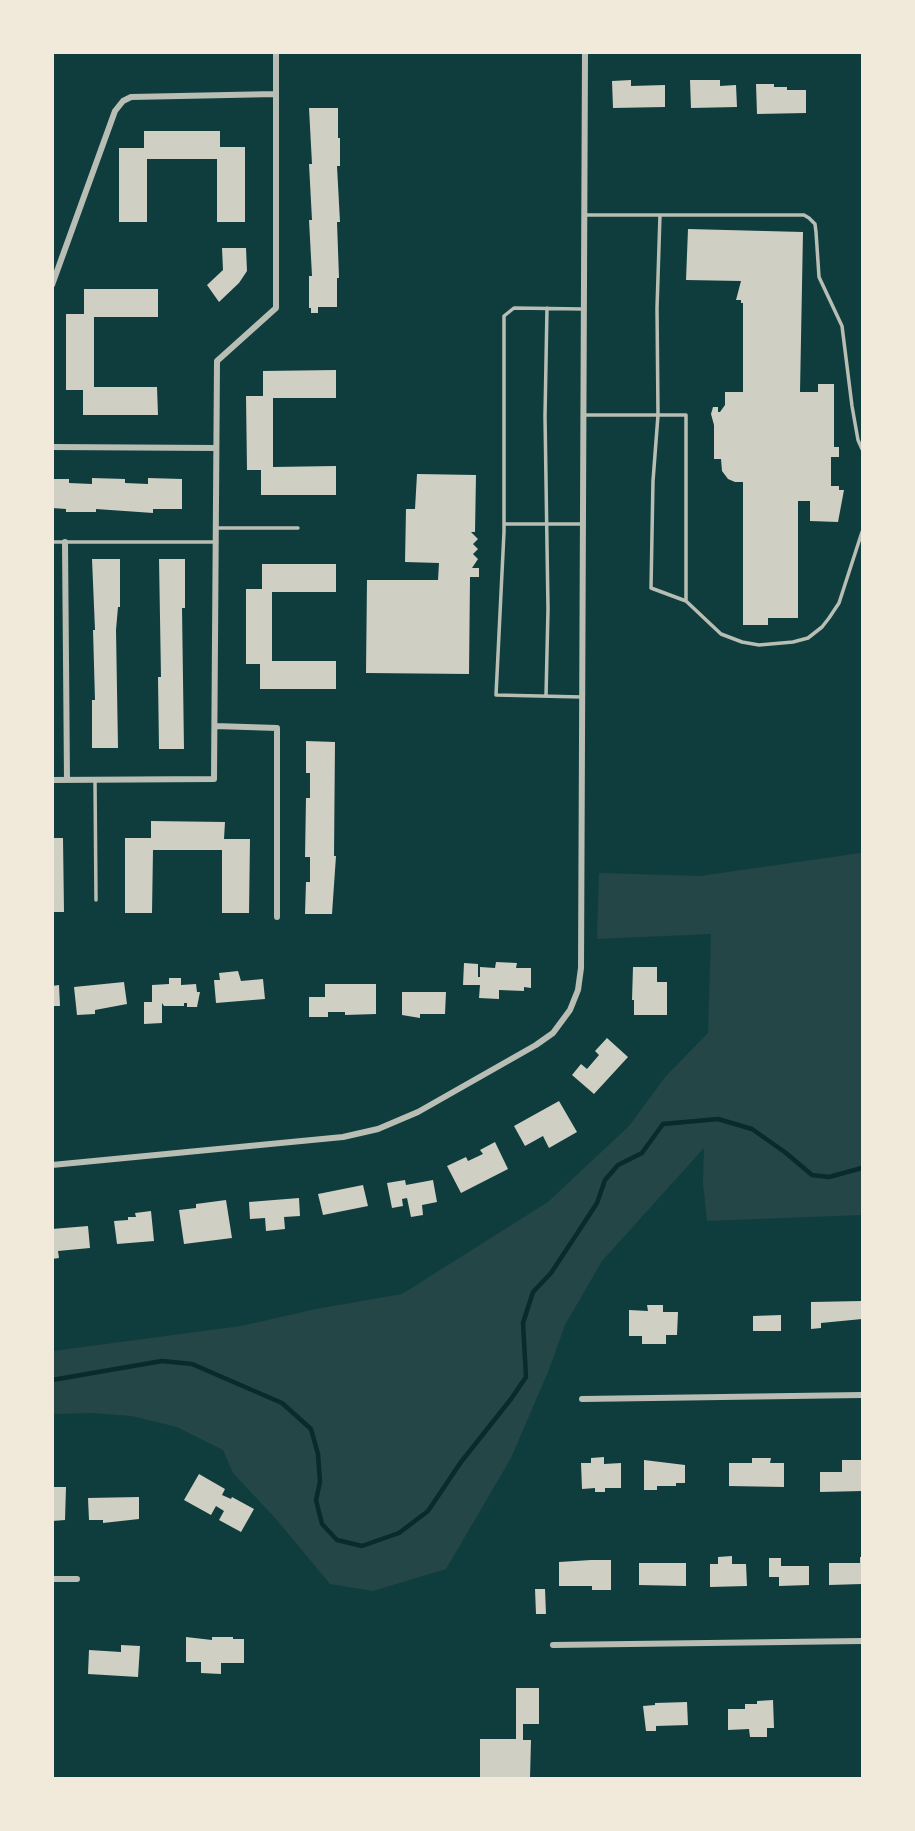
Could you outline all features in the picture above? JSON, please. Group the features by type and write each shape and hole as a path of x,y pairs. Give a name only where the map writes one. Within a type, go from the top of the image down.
{"street":[{"path":"52,780 214,779 217,361 276,308 276,52"},
{"path":"52,1165 343,1137 378,1129 405,1119 536,1045 558,1027 570,1010 578,990 581,968 585,52"},
{"path":"52,285 115,111 122,102 131,97 276,94"},
{"path":"52,447 216,448"},
{"path":"65,542 67,780"},
{"path":"215,726 277,728 277,917"},
{"path":"582,1399 863,1395"},
{"path":"52,1579 77,1579"},
{"path":"553,1645 863,1641"}],"lane":[{"path":"584,215 804,215 809,218 817,232 819,277 842,326 852,406 858,440 863,449"},
{"path":"660,215 656,308 658,415 653,481 651,588 686,601 721,634 742,642 776,645 808,638 822,627 839,603 863,532"},
{"path":"582,696 496,695 504,524 504,316 514,308 584,309"},
{"path":"546,696 547,308"},
{"path":"583,415 686,415 686,601"},
{"path":"504,524 583,524"},
{"path":"216,528 298,528"},
{"path":"52,542 216,542"},
{"path":"96,780 96,900"}],"shaded area":[{"path":"862,841 862,1215 707,1221 703,1183 704,1148 602,1261 565,1325 511,1458 446,1569 373,1591 330,1584 276,1519 233,1473 223,1450 177,1427 132,1416 53,1414 53,1351 241,1326 402,1294 548,1202 629,1126 666,1076 708,1033 711,934 597,939 599,873 700,876 861,853"}],"building":[{"path":"631,80 631,86 665,85 665,107 613,108 612,81"},
{"path":"690,80 720,80 720,86 736,85 737,107 691,108"},
{"path":"756,84 774,84 774,87 787,87 787,90 806,90 806,113 757,114"},
{"path":"309,108 338,108 340,138 340,166 337,166 340,222 337,222 337,307 318,307 318,313 311,313 309,308 309,276 312,276 309,220 312,220 309,164 312,164"},
{"path":"144,131 220,131 220,147 245,147 245,222 217,222 217,159 147,159 147,222 119,222 119,148 144,148"},
{"path":"688,229 803,232 800,392 818,392 818,384 834,384 834,447 839,447 839,457 831,457 831,486 839,486 839,490 844,490 838,522 810,521 810,501 798,501 798,618 768,618 768,625 743,625 743,482 728,479 722,471 721,459 714,459 714,425 711,414 713,407 718,407 720,412 725,405 725,392 743,392 743,303 736,300 741,281 686,280"},
{"path":"222,248 246,248 247,271 239,283 219,302 207,285 223,270"},
{"path":"84,289 158,289 158,317 94,317 94,387 157,387 158,415 83,415 83,390 66,390 66,314 84,314"},
{"path":"336,370 336,398 273,398 273,467 336,466 336,495 261,495 261,470 247,470 246,396 263,396 263,371"},
{"path":"417,474 476,475 475,532 471,532 478,539 473,544 478,549 473,554 478,559 472,568 479,568 479,577 470,577 469,674 366,673 367,580 438,580 439,563 405,562 406,509 415,509"},
{"path":"92,478 125,479 125,483 148,484 148,478 182,479 182,509 153,509 153,513 96,509 96,512 66,512 66,509 52,508 52,479 69,479 69,483 92,484"},
{"path":"92,559 120,559 120,607 116,630 118,748 92,748 95,630"},
{"path":"159,559 185,559 185,608 182,608 184,749 159,749"},
{"path":"262,564 336,564 336,592 272,592 272,661 336,661 336,689 260,689 260,664 246,664 246,589 262,589"},
{"path":"306,741 335,742 336,856 332,914 305,914 306,882 310,882 310,857 305,857 306,798 310,798 310,773 306,773"},
{"path":"151,821 225,822 224,839 250,839 249,913 222,913 222,850 153,850 152,913 125,913 125,838 151,838"},
{"path":"52,838 63,838 64,912 52,912"},
{"path":"496,962 517,963 516,968 531,968 531,988 524,987 524,991 499,990 499,999 479,998 480,985 463,985 464,963 478,964 480,977 480,967 495,968"},
{"path":"633,967 657,967 657,982 667,982 667,1015 634,1015"},
{"path":"238,971 241,981 263,979 265,999 216,1003 214,980 220,980 219,973"},
{"path":"169,978 181,978 181,985 196,984 197,992 200,992 197,1007 187,1007 187,1003 184,1003 184,1006 164,1006 162,1003 162,1023 144,1024 144,1002 152,1002 152,985 169,984"},
{"path":"124,982 127,1004 95,1010 95,1014 77,1015 74,987"},
{"path":"325,984 376,984 376,1014 345,1015 345,1012 328,1012 328,1017 309,1017 309,997 325,997"},
{"path":"59,985 60,1006 52,1006 52,986"},
{"path":"402,992 446,992 445,1014 420,1014 420,1018 402,1015"},
{"path":"607,1038 628,1057 594,1094 572,1075 581,1064 587,1069 599,1055 595,1051"},
{"path":"559,1101 577,1132 549,1148 543,1136 525,1146 514,1126"},
{"path":"495,1142 508,1169 461,1193 447,1166 466,1157 468,1161 483,1154 480,1150"},
{"path":"405,1180 406,1185 433,1180 437,1202 422,1205 423,1215 411,1217 407,1198 402,1199 403,1206 392,1208 387,1183"},
{"path":"363,1185 368,1206 323,1215 318,1194"},
{"path":"299,1198 300,1216 284,1217 285,1229 266,1231 265,1218 250,1219 249,1202"},
{"path":"226,1200 232,1238 184,1244 179,1210 196,1208 196,1204"},
{"path":"151,1211 154,1241 117,1244 114,1221 128,1220 128,1217 136,1217 135,1213"},
{"path":"88,1226 90,1248 58,1251 59,1258 52,1259 52,1229"},
{"path":"862,1301 862,1319 821,1323 821,1328 811,1329 811,1302"},
{"path":"647,1305 663,1305 663,1312 678,1312 677,1335 666,1335 666,1344 642,1344 642,1336 629,1336 629,1310 648,1311"},
{"path":"781,1315 781,1331 753,1331 753,1316"},
{"path":"604,1457 604,1464 621,1463 621,1488 605,1488 605,1492 595,1492 595,1488 582,1489 581,1463 591,1463 591,1458"},
{"path":"752,1458 771,1458 770,1463 784,1463 784,1487 729,1486 729,1463 752,1463"},
{"path":"644,1460 685,1465 685,1483 657,1486 657,1490 644,1490"},
{"path":"842,1460 862,1460 862,1491 820,1492 820,1472 842,1472"},
{"path":"199,1474 225,1489 222,1495 231,1499 232,1497 254,1509 241,1532 219,1520 224,1511 216,1506 211,1515 184,1500"},
{"path":"52,1487 66,1487 65,1520 52,1521"},
{"path":"139,1497 139,1519 103,1523 103,1520 89,1520 88,1498"},
{"path":"732,1556 732,1564 746,1564 747,1586 710,1587 710,1564 718,1564 718,1557"},
{"path":"860,1557 862,1584 829,1585 829,1563 860,1563"},
{"path":"769,1558 781,1558 781,1566 809,1566 809,1585 779,1586 779,1577 769,1577"},
{"path":"611,1560 611,1590 592,1590 592,1586 559,1586 559,1562"},
{"path":"639,1563 686,1563 686,1586 639,1585"},
{"path":"535,1589 545,1589 546,1614 536,1614"},
{"path":"186,1637 212,1640 212,1637 244,1639 244,1663 221,1663 221,1674 201,1673 201,1662 186,1662"},
{"path":"121,1645 140,1646 138,1677 88,1674 89,1650 121,1652"},
{"path":"516,1688 539,1688 539,1724 523,1724 523,1740 531,1740 530,1778 480,1778 480,1739 516,1739"},
{"path":"773,1700 774,1728 767,1728 767,1737 750,1737 749,1729 728,1730 728,1709 745,1709 745,1704"},
{"path":"687,1702 688,1725 656,1726 656,1731 646,1731 643,1706"}],"waterway":[{"path":"52,1380 162,1361 192,1364 282,1403 311,1429 318,1454 320,1482 316,1500 322,1524 337,1540 362,1546 399,1533 428,1511 461,1462 511,1399 526,1377 523,1323 533,1292 551,1273 597,1203 605,1180 618,1165 642,1153 663,1124 718,1119 752,1129 812,1175 829,1177 862,1168"}]}
